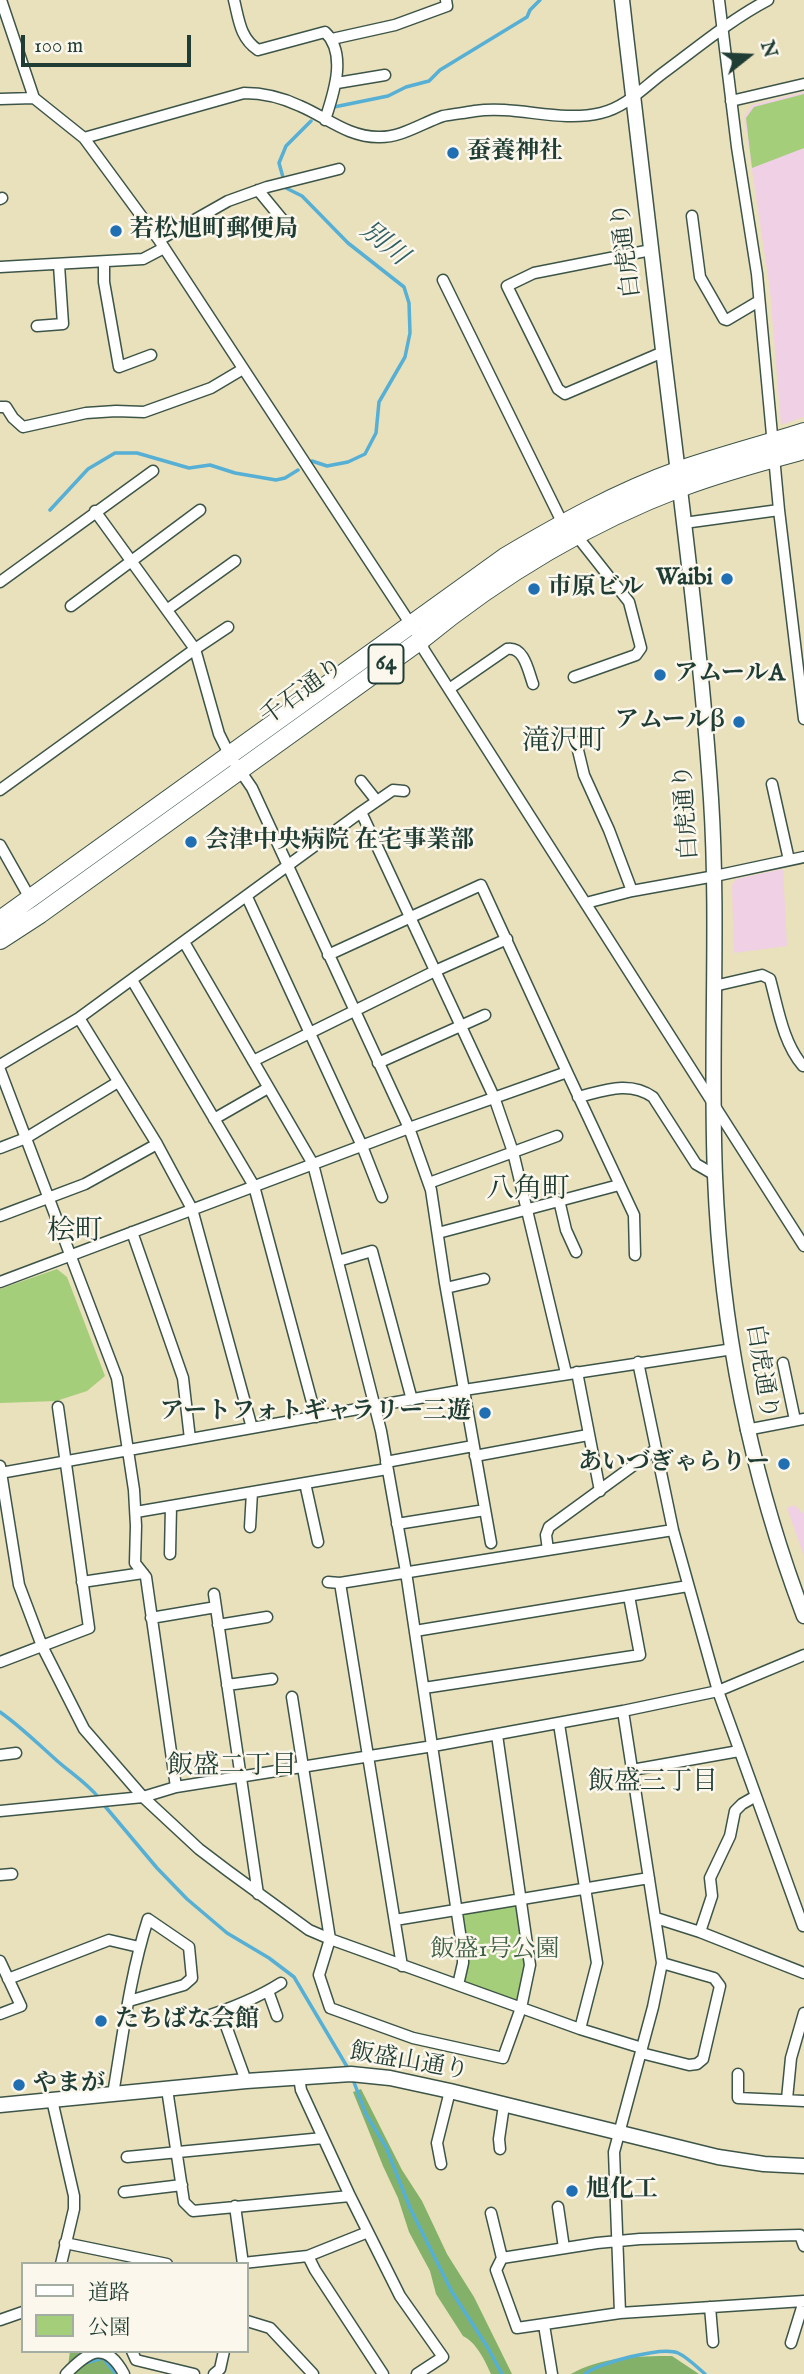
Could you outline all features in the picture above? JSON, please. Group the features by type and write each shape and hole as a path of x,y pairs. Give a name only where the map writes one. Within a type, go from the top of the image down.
{"main road":[{"name":"千石通り","path":"0,940 40,914 235,763 416,632 468,603 534,559 569,530 680,479 773,450 804,432"},
{"name":"千石通り","path":"773,450 804,450"},
{"name":"千石通り","path":"0,920 173,795 235,763"}],"street":[{"path":"1,0 34,98 84,138 161,244 416,632 424,650 804,1246"},
{"path":"234,0 242,35 258,50 325,32 332,39 337,83 331,125"},
{"path":"332,39 395,25 447,6 446,0"},
{"name":"白虎通り","path":"622,0 704,701 715,876 715,1175 722,1268 746,1430 774,1532 804,1615"},
{"path":"719,0 731,101 755,257 779,510 798,616 804,719"},
{"path":"84,138 244,93 264,93 278,97 302,106 331,125 365,136 378,137 390,136 443,116 491,109 552,116 599,114 633,98 722,29 768,0"},
{"path":"337,83 385,75"},
{"path":"731,101 804,83"},
{"path":"0,99 34,98"},
{"path":"0,267 143,258 218,206 262,189 339,169"},
{"path":"262,189 286,224"},
{"path":"692,216 699,277 724,319 759,301"},
{"path":"651,250 534,273 508,286 558,390 565,394 663,352"},
{"path":"104,262 107,304 119,367 151,355"},
{"path":"37,326 63,324 59,265"},
{"path":"443,280 569,530 629,602 641,648 636,655 574,677"},
{"path":"0,407 6,407 23,427 86,413 144,412 211,388 243,369"},
{"path":"0,582 153,471"},
{"path":"71,606 200,510"},
{"path":"684,523 779,510"},
{"path":"96,511 195,649 219,734 252,788 409,1128 429,1183 491,1543"},
{"path":"168,609 235,561"},
{"path":"0,790 228,627"},
{"path":"449,689 507,649 513,648 518,650 523,658 533,684"},
{"path":"576,742 584,775 632,891"},
{"path":"361,780 376,800"},
{"path":"772,784 789,860"},
{"path":"0,1065 79,1018 376,800 393,790 404,791"},
{"path":"361,812 494,1097 513,1152 600,1490"},
{"path":"0,845 31,900"},
{"path":"586,903 632,891 804,857"},
{"path":"328,955 481,885 634,1215 635,1255"},
{"path":"247,897 362,1146 382,1197"},
{"path":"253,1061 353,1010 507,939"},
{"path":"184,943 313,1164 376,1406 406,1572 457,1910 463,1963 458,1985"},
{"path":"714,986 762,975 770,979 783,1027 796,1057 803,1066"},
{"path":"132,980 254,1186 316,1417"},
{"path":"378,1063 485,1015"},
{"path":"79,1018 157,1144 192,1209 252,1428"},
{"path":"0,1070 114,1367 136,1512 135,1563 146,1577 176,1787"},
{"path":"0,1282 409,1128 567,1072"},
{"path":"0,1148 26,1138 118,1082"},
{"path":"214,1119 268,1088"},
{"path":"578,1097 612,1088 643,1090 653,1097 696,1164 715,1175"},
{"path":"429,1183 557,1136"},
{"path":"0,1216 85,1184 157,1144"},
{"path":"438,1233 619,1185"},
{"path":"559,1200 566,1230 576,1252"},
{"path":"132,1232 183,1378 190,1439"},
{"path":"338,1261 372,1251 412,1400"},
{"path":"446,1288 484,1279"},
{"path":"0,1472 464,1390 733,1349"},
{"path":"638,1362 673,1530 718,1691 803,1926"},
{"path":"746,1430 799,1419 783,1363"},
{"path":"0,1662 89,1628 58,1407"},
{"path":"136,1512 305,1483 387,1465 588,1435"},
{"path":"548,1550 546,1535 549,1527 656,1449"},
{"path":"0,1466 19,1585 42,1646 84,1729 143,1797 200,1849 258,1894 309,1930 330,1939 580,2029 690,2065 697,2064 703,2059 720,1986 714,1978 662,1963"},
{"path":"305,1483 318,1542"},
{"path":"250,1527 252,1492"},
{"path":"170,1554 172,1506"},
{"path":"397,1524 485,1510"},
{"path":"328,1581 340,1583 673,1530"},
{"path":"82,1583 143,1573"},
{"path":"340,1583 402,1966"},
{"path":"415,1631 688,1587"},
{"path":"214,1594 258,1894"},
{"path":"424,1688 640,1655 629,1596"},
{"path":"151,1618 216,1608"},
{"path":"218,1625 267,1618"},
{"path":"0,1811 143,1797 176,1787 559,1724 718,1691 804,1655"},
{"path":"227,1685 272,1679"},
{"path":"292,1697 330,1939 319,1975 330,2008 413,2038 503,2059 521,2008 530,1965 497,1735"},
{"path":"620,2314 614,2152 662,1963 623,1711"},
{"path":"559,1724 597,1963 580,2029"},
{"path":"632,1770 739,1751"},
{"path":"0,1755 16,1753"},
{"path":"700,1932 712,1896 710,1878 730,1836 735,1811 756,1796"},
{"path":"394,1920 649,1878"},
{"path":"656,1918 700,1932 804,1973"},
{"path":"113,2094 129,2001 139,1947 148,1919 189,1947 192,1978 184,1985 129,2001"},
{"path":"8,1979 109,1941 139,1947"},
{"path":"0,1961 20,2006 0,2014"},
{"path":"198,2019 221,2012 281,1983"},
{"path":"268,1991 277,2016"},
{"path":"221,2012 246,2081"},
{"path":"787,2099 791,2058 804,2013"},
{"name":"飯盛山通り","path":"0,2105 342,2073 374,2076 450,2091 744,2162 804,2166"},
{"path":"738,2074 738,2098 804,2101"},
{"path":"299,2077 301,2090 323,2138 400,2296 443,2357 417,2374"},
{"path":"167,2089 184,2202 193,2211 350,2196"},
{"path":"441,2164 437,2143 450,2091"},
{"path":"52,2100 74,2196 74,2209 61,2262"},
{"path":"500,2149 504,2105"},
{"path":"127,2157 323,2138"},
{"path":"124,2192 182,2185"},
{"path":"235,2206 243,2262"},
{"path":"558,2207 564,2248"},
{"path":"491,2213 502,2258 496,2270 517,2328 620,2314 804,2301 791,2343"},
{"path":"248,2262 308,2256 368,2232"},
{"path":"502,2258 618,2241 800,2235 804,2246"},
{"path":"65,2243 153,2262"},
{"path":"308,2256 383,2374"},
{"path":"710,2307 713,2342"},
{"path":"0,2320 21,2313"},
{"path":"248,2321 270,2328 313,2374"},
{"path":"544,2325 552,2374"},
{"path":"66,2374 87,2354 93,2353"},
{"path":"101,2353 110,2357 124,2374"},
{"path":"133,2353 136,2360 194,2374"},
{"path":"215,2374 220,2369 224,2353"}],"shaded area":[{"path":"804,92 804,417 781,425 770,290 744,117 752,105"},
{"path":"783,869 787,946 734,953 732,885 736,879"},
{"path":"794,1505 804,1514 804,1556 787,1508"}],"green space":[{"path":"804,94 804,148 752,168 746,118 754,107"},
{"path":"57,1269 67,1277 105,1376 87,1391 56,1401 0,1403 0,1289"},
{"name":"飯盛1号公園","path":"518,1904 527,1957 519,2004 462,1983 460,1913"},
{"path":"361,2089 402,2170 422,2201 447,2254 474,2297 512,2374 491,2374 480,2353 463,2336 436,2294 430,2271 409,2232 398,2198 353,2092"},
{"path":"70,2353 108,2353 125,2374 67,2374"},
{"path":"672,2356 699,2374 571,2374 607,2361"}],"waterway":[{"name":"別川","path":"334,107 388,96 406,87 429,81 440,70 527,17 540,0"},
{"name":"別川","path":"311,121 286,146 279,163 286,188 302,196 348,243 404,287 409,303 410,333 405,357 379,402 376,433 365,454 348,462 327,466 312,461"},
{"path":"50,510 88,469 115,453 137,453 189,468 210,465 235,473 276,480 298,470"},
{"path":"0,1712 99,1798"},
{"path":"104,1805 187,1899 227,1933 269,1958 294,1977 349,2070"},
{"path":"352,2077 366,2114 386,2147 410,2208 452,2292 502,2374"},
{"path":"585,2374 602,2365 630,2357 670,2351 685,2357 705,2374"},
{"path":"85,2363 103,2358 116,2374"}],"place":[{"name":"蚕養神社","path":"453,153"},
{"name":"若松旭町郵便局","path":"116,231"},
{"name":"Waibi","path":"727,579"},
{"name":"市原ビル","path":"534,589"},
{"name":"アムールA","path":"660,675"},
{"name":"アムールβ","path":"739,722"},
{"name":"会津中央病院 在宅事業部","path":"191,842"},
{"name":"アートフォトギャラリー三遊","path":"485,1413"},
{"name":"あいづぎゃらりー","path":"784,1464"},
{"name":"たちばな会館","path":"101,2021"},
{"name":"やまが","path":"19,2085"},
{"name":"旭化工","path":"572,2191"}],"district":[{"name":"滝沢町","path":"564,743"},
{"name":"八角町","path":"528,1191"},
{"name":"桧町","path":"75,1233"},
{"name":"飯盛二丁目","path":"232,1768"},
{"name":"飯盛三丁目","path":"653,1784"}]}
